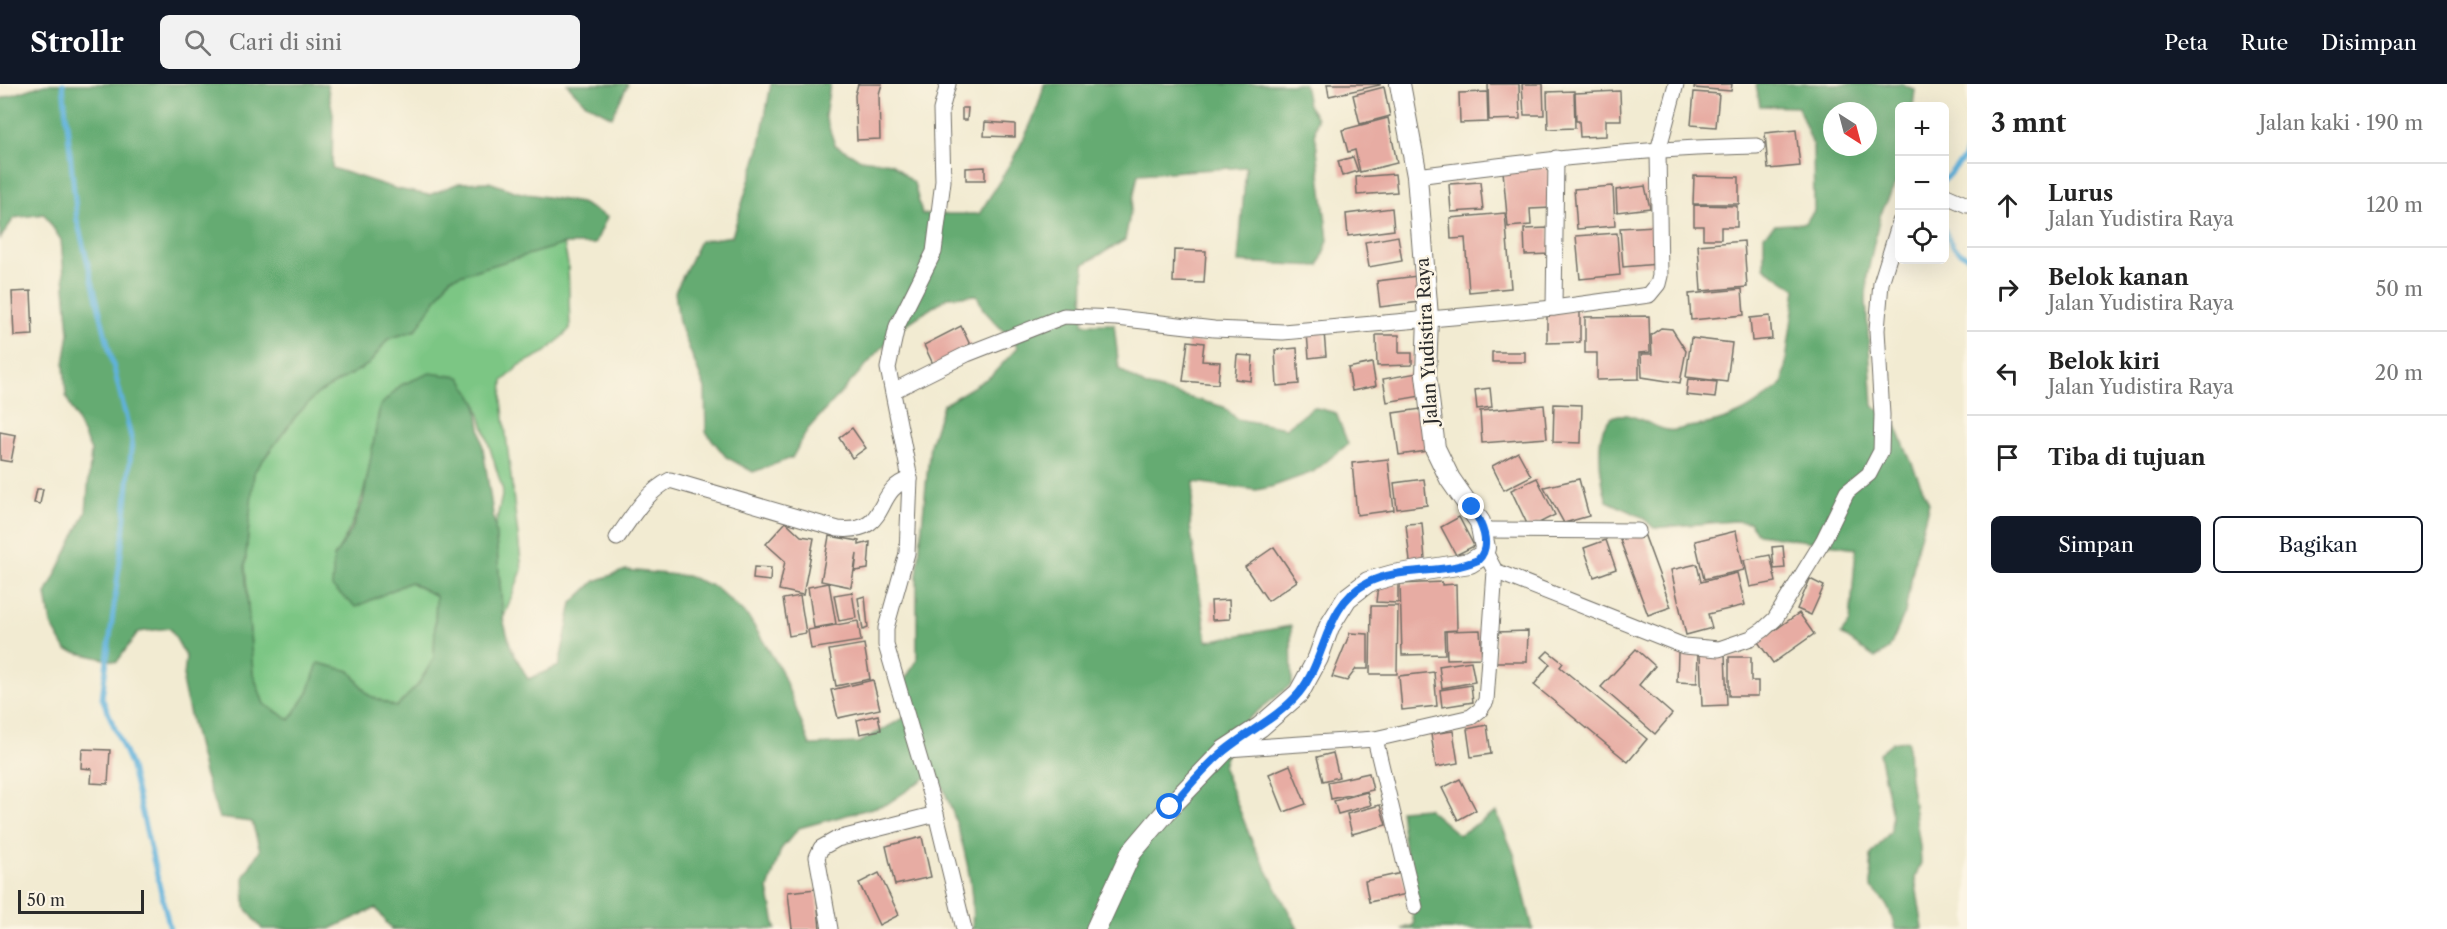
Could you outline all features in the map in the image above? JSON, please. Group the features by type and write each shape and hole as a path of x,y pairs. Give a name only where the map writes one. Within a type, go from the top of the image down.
{"street":[{"path":"948,84 942,110 942,181 934,252 897,326 888,368 910,479 907,553 886,628 886,645 936,814 964,929"},
{"name":"Jalan Yudistira Raya","path":"1400,84 1417,176 1428,317 1426,375 1434,448 1450,479 1472,507 1482,530 1484,550"},
{"path":"893,391 967,354 1064,316 1117,318 1214,329 1283,332 1428,317 1554,308 1645,296 1654,291 1660,276 1658,151 1676,84"},
{"path":"1417,176 1556,158 1679,148 1757,146"},
{"path":"1554,308 1556,158"},
{"path":"1949,197 1967,205"},
{"path":"1495,571 1684,646 1719,649 1751,638 1762,630 1781,609 1822,540 1847,492 1869,474 1881,451 1882,415 1877,330 1881,283 1895,236"},
{"path":"618,538 642,503 656,489 670,480 838,529 854,530 863,528 874,519 891,490 910,479"},
{"path":"1482,530 1638,531"},
{"path":"1226,750 1375,739 1471,717 1484,706 1495,571 1484,550"},
{"path":"1096,929 1131,853 1170,807 1226,750 1260,728 1299,693 1318,658 1329,627 1347,598 1356,589 1368,582 1393,575 1470,563 1478,560 1484,550"},
{"path":"1375,739 1415,907"},
{"path":"830,929 817,857 821,848 837,839 936,814"}],"green space":[{"path":"45,84 327,84 333,114 332,168 397,189 429,195 459,183 489,182 517,192 581,203 607,217 595,244 564,244 450,278 416,330 388,339 369,364 317,394 296,416 254,472 245,566 253,674 264,704 290,720 308,693 318,663 350,671 368,695 396,707 418,685 434,658 436,596 410,582 356,607 332,587 334,557 351,531 363,501 380,406 401,385 430,373 460,377 476,402 495,527 503,619 511,648 528,679 559,666 572,603 595,581 626,570 687,576 715,587 749,618 781,670 810,745 858,743 915,712 904,681 917,660 917,576 930,445 943,405 991,376 1018,347 983,309 977,295 948,297 899,329 808,429 792,458 753,472 726,457 706,432 705,389 679,322 675,292 700,241 732,236 759,149 771,84 830,84 825,116 835,145 860,159 891,163 914,183 922,214 979,214 1026,134 1044,84 1304,84 1308,105 1317,118 1315,133 1328,240 1319,266 1238,262 1246,167 1138,174 1125,240 1084,264 1083,324 1114,324 1119,369 1146,386 1224,407 1237,419 1286,428 1313,407 1336,413 1348,444 1313,472 1271,487 1256,490 1194,482 1190,526 1207,641 1291,626 1292,684 1230,733 1223,768 1253,844 1298,929 972,929 968,869 958,828 936,771 887,804 799,828 781,849 768,889 776,929 391,929 376,908 330,929 262,929 245,907 244,876 260,850 252,822 219,818 204,773 183,686 186,657 170,628 138,632 117,662 66,650 51,624 46,594 86,512 91,451 66,396 64,364 69,333 61,240 44,214 14,218 0,239 0,99"},
{"path":"567,84 628,84 612,117 584,102"},
{"path":"1756,84 1903,84 1915,90 1914,102 1895,102 1895,184 1880,216 1867,276 1866,301 1873,406 1892,417 1929,503 1917,548 1905,613 1889,649 1875,658 1841,634 1850,622 1856,548 1758,534 1749,522 1733,521 1654,528 1642,517 1607,501 1601,469 1600,442 1608,421 1615,416 1628,415 1670,430 1704,425 1740,413 1761,401 1783,383 1796,289 1764,267 1764,235 1775,225 1805,223 1814,211 1813,145 1798,107 1760,106"},
{"path":"564,244 568,264 570,329 546,352 520,365 503,381 502,401 522,570 503,619 495,527 503,491 476,402 380,406 370,466 361,502 334,557 356,606 410,582 436,596 434,658 418,685 396,708 368,695 350,671 318,664 308,693 290,720 264,704 253,674 245,566 254,472 296,416 317,394 369,364 388,339 416,330 450,278"},
{"path":"1908,741 1909,772 1921,863 1915,878 1923,929 1895,929 1887,906 1871,887 1871,855 1891,831 1892,815 1879,753 1893,742"},
{"path":"1427,808 1459,835 1496,812 1514,854 1533,929 1402,929 1414,925 1400,810"}],"building":[{"path":"858,84 882,84 879,94 880,139 857,140 855,95"},
{"path":"1327,84 1380,84 1380,85 1329,96"},
{"path":"1488,84 1519,84 1520,119 1489,120"},
{"path":"1522,84 1543,84 1544,115 1524,115"},
{"path":"1695,84 1732,84 1731,91 1694,88"},
{"path":"1384,87 1390,116 1360,124 1353,95"},
{"path":"1574,91 1575,128 1548,129 1547,92"},
{"path":"1620,91 1621,120 1606,120 1606,136 1580,137 1579,121 1576,121 1575,93"},
{"path":"1487,92 1488,122 1460,123 1459,93"},
{"path":"1694,92 1719,94 1716,127 1691,125"},
{"path":"962,108 968,108 967,120 962,120"},
{"path":"1388,118 1397,163 1360,172 1355,150 1348,152 1342,130"},
{"path":"985,122 1015,124 1015,137 984,136"},
{"path":"1796,130 1800,166 1768,169 1765,133"},
{"path":"1353,157 1358,171 1342,176 1338,161"},
{"path":"985,167 985,180 966,180 966,168"},
{"path":"1548,167 1552,208 1530,209 1531,225 1508,227 1503,171"},
{"path":"1395,174 1397,192 1357,195 1356,177"},
{"path":"1694,176 1739,177 1739,204 1693,204"},
{"path":"1480,182 1483,210 1451,212 1449,184"},
{"path":"1613,186 1615,226 1577,229 1574,189"},
{"path":"1645,186 1650,208 1617,212 1616,190"},
{"path":"1694,205 1737,206 1737,227 1721,227 1721,239 1703,239 1703,226 1694,226"},
{"path":"1392,208 1394,230 1348,236 1346,214"},
{"path":"1505,213 1511,288 1469,292 1465,238 1451,239 1450,218"},
{"path":"1655,226 1658,264 1623,267 1620,228"},
{"path":"1549,228 1550,254 1525,255 1524,229"},
{"path":"1617,233 1620,275 1580,279 1576,236"},
{"path":"1398,236 1402,261 1369,267 1365,242"},
{"path":"1744,241 1747,287 1701,291 1698,245"},
{"path":"1174,250 1206,251 1204,283 1173,282"},
{"path":"1417,276 1420,302 1380,307 1377,281"},
{"path":"1742,289 1744,315 1691,320 1689,294"},
{"path":"31,291 33,335 14,336 12,292"},
{"path":"1580,311 1580,342 1547,343 1547,312"},
{"path":"1649,316 1650,352 1639,353 1639,379 1597,380 1597,353 1585,353 1585,317"},
{"path":"1770,316 1772,339 1752,341 1750,318"},
{"path":"961,326 971,347 934,366 924,345"},
{"path":"1661,328 1672,329 1686,351 1680,383 1642,377 1641,354 1652,354 1651,335"},
{"path":"1324,332 1326,356 1309,358 1307,333"},
{"path":"1376,335 1399,335 1399,353 1412,353 1412,365 1377,366"},
{"path":"1691,338 1732,343 1727,382 1686,377"},
{"path":"1188,341 1204,343 1202,361 1220,362 1218,384 1183,381"},
{"path":"1297,348 1299,384 1277,386 1275,350"},
{"path":"1492,352 1525,352 1525,362 1492,362"},
{"path":"1237,355 1253,356 1251,381 1235,379"},
{"path":"1372,363 1376,386 1352,391 1348,368"},
{"path":"1417,373 1421,396 1387,402 1383,379"},
{"path":"1688,379 1717,382 1715,398 1686,395"},
{"path":"1490,388 1492,407 1477,409 1475,390"},
{"path":"1554,404 1582,405 1581,443 1553,442"},
{"path":"1544,405 1547,438 1482,443 1480,411"},
{"path":"1421,409 1427,451 1399,455 1393,413"},
{"path":"852,428 866,448 852,458 839,438"},
{"path":"0,432 16,435 11,462 0,460"},
{"path":"1518,452 1531,476 1504,490 1492,466"},
{"path":"1388,459 1394,510 1357,515 1352,463"},
{"path":"1537,478 1555,515 1529,528 1511,490"},
{"path":"1424,479 1427,505 1397,509 1394,483"},
{"path":"1579,479 1589,516 1564,523 1544,487"},
{"path":"37,489 43,489 40,504 34,503"},
{"path":"1459,517 1474,546 1456,555 1441,527"},
{"path":"786,522 801,536 814,538 803,595 779,590 785,561 766,544"},
{"path":"1422,523 1425,560 1410,562 1406,524"},
{"path":"1643,531 1671,607 1648,615 1620,540"},
{"path":"1736,531 1744,570 1704,579 1695,541"},
{"path":"829,536 859,541 859,545 870,542 868,569 855,571 857,554 851,587 821,581"},
{"path":"1606,540 1616,569 1594,577 1584,548"},
{"path":"1783,546 1785,568 1774,569 1772,547"},
{"path":"1274,547 1297,581 1268,601 1245,567"},
{"path":"1770,555 1776,582 1750,587 1744,560"},
{"path":"1697,564 1701,582 1737,573 1745,605 1708,614 1712,628 1686,635 1671,570"},
{"path":"754,567 771,568 770,581 753,579"},
{"path":"1810,579 1824,586 1811,615 1797,609"},
{"path":"1442,582 1442,585 1456,584 1457,630 1444,631 1445,654 1402,655 1400,584"},
{"path":"829,583 836,624 814,628 808,587"},
{"path":"1398,584 1398,603 1376,602 1378,585"},
{"path":"852,592 856,618 839,621 834,595"},
{"path":"800,596 806,633 789,636 783,599"},
{"path":"865,596 868,628 863,630 858,598"},
{"path":"1229,600 1230,619 1212,620 1211,601"},
{"path":"1371,606 1398,606 1397,674 1370,674"},
{"path":"1799,613 1814,634 1773,663 1758,642"},
{"path":"858,621 861,641 811,649 808,630"},
{"path":"1480,630 1482,658 1447,659 1446,631"},
{"path":"1528,631 1527,662 1495,662 1496,632"},
{"path":"1350,633 1368,634 1368,669 1356,669 1347,681 1332,677"},
{"path":"864,644 870,679 836,686 829,650"},
{"path":"1636,649 1655,666 1639,685 1672,714 1655,734 1601,687"},
{"path":"1548,651 1563,663 1560,667 1647,739 1628,762 1534,685 1550,664 1542,657"},
{"path":"1678,652 1698,653 1697,683 1677,682"},
{"path":"1725,653 1727,705 1702,706 1700,654"},
{"path":"1729,657 1751,657 1751,681 1758,681 1758,696 1729,696"},
{"path":"1471,661 1475,682 1442,688 1439,666"},
{"path":"1434,672 1437,706 1402,710 1399,676"},
{"path":"873,680 880,709 838,718 831,690"},
{"path":"1471,685 1473,702 1442,707 1440,690"},
{"path":"878,715 881,730 860,734 857,720"},
{"path":"1487,725 1491,754 1471,757 1467,729"},
{"path":"1453,731 1458,763 1436,767 1431,734"},
{"path":"82,749 110,750 108,784 91,783 92,769 81,768"},
{"path":"1333,753 1339,777 1323,781 1317,757"},
{"path":"1290,765 1306,804 1284,812 1269,774"},
{"path":"1369,773 1373,790 1331,799 1328,782"},
{"path":"1460,779 1476,810 1458,820 1442,788"},
{"path":"1367,792 1371,805 1338,814 1334,801"},
{"path":"1380,805 1386,825 1352,834 1347,814"},
{"path":"922,837 931,877 895,885 886,846"},
{"path":"879,873 899,915 879,925 859,883"},
{"path":"1402,873 1407,894 1369,902 1365,881"},
{"path":"816,889 820,929 792,929 788,892"}],"waterway":[{"path":"63,84 77,220 132,441 123,537 102,698 130,764 170,929"},
{"path":"1949,174 1963,159 1967,149"},
{"path":"1949,239 1953,247 1967,257"}],"route":[{"path":"1170,807 1213,761 1260,728 1299,693 1309,679 1329,627 1347,598 1356,589 1368,582 1393,575 1478,560 1483,555 1485,540 1480,522 1472,507"}]}
